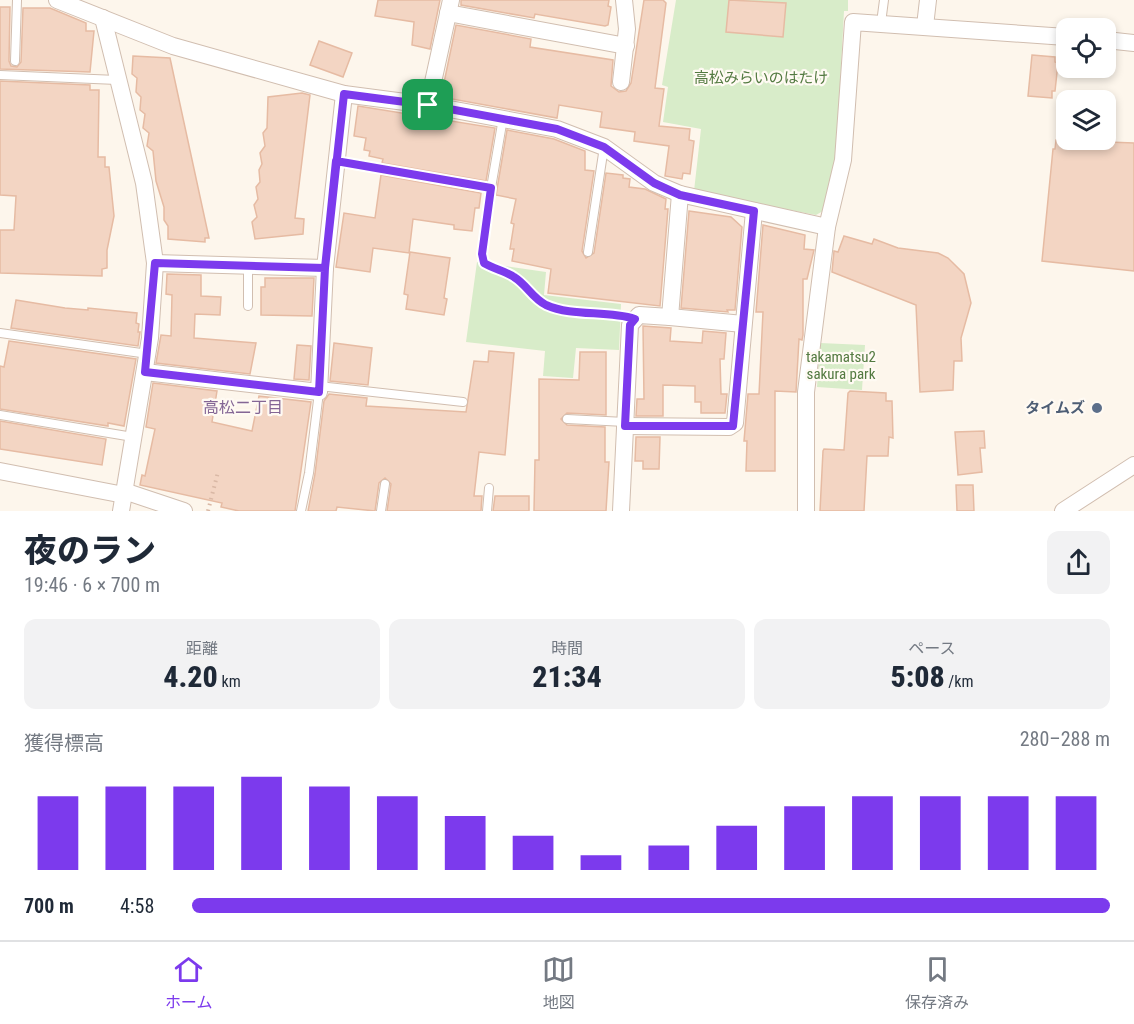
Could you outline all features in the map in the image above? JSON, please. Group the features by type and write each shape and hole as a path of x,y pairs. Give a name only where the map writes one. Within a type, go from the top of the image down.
{"street":[{"path":"57,0 174,46 344,94 428,105 557,129 604,147 654,183 680,195 827,227"},
{"path":"621,82 626,46 624,0"},
{"path":"926,26 928,0"},
{"path":"428,105 450,7 626,46"},
{"path":"103,18 144,183 155,263 148,354 123,499"},
{"path":"806,511 806,392 827,227 843,160 852,25 856,21 1056,36"},
{"path":"1116,41 1134,43"},
{"path":"145,372 319,389 325,268 344,94"},
{"path":"670,317 680,195"},
{"path":"625,424 733,426 754,211"},
{"path":"155,263 325,268"},
{"path":"621,511 630,325 639,315 742,324"},
{"path":"1063,511 1134,465"},
{"path":"0,471 184,511"}],"lane":[{"path":"15,61 17,0"},
{"path":"881,23 884,0"},
{"path":"0,75 117,80"},
{"path":"482,254 503,118"},
{"path":"588,252 604,147"},
{"path":"336,161 491,188"},
{"path":"248,266 248,306"},
{"path":"0,333 148,354"},
{"path":"301,511 309,473 319,389 463,402"},
{"path":"0,415 133,437"},
{"path":"567,419 625,424"},
{"path":"381,511 385,484"},
{"path":"487,511 489,488"}],"path":[{"path":"482,254 484,263 516,278 533,297 547,305 635,319"},
{"path":"208,511 219,472"}],"green space":[{"name":"高松みらいのはたけ","path":"676,0 848,0 848,11 844,11 836,162 823,211 816,215 694,191 701,129 663,122 668,87 662,85"},
{"path":"477,262 546,272 544,295 621,304 619,350 576,348 573,378 543,376 545,351 466,342"},
{"name":"takamatsu2 sakura park","path":"820,343 865,345 862,390 817,387"}],"building":[{"path":"378,0 440,0 430,49 412,45 414,22 375,16"},
{"path":"461,0 609,0 608,6 611,7 608,25 605,26 535,14 534,18 461,5"},
{"path":"644,0 663,0 666,3 655,88 664,89 659,126 690,129 689,140 694,141 690,174 683,173 682,179 665,176 669,146 634,141 635,132 600,127 602,112 559,105 557,118 441,97 456,25 531,39 530,47 613,60 611,86 619,92 626,91 631,83"},
{"path":"729,0 786,3 783,37 726,32"},
{"path":"0,7 10,7 9,61 11,66 17,67 21,62 23,8 50,8 86,23 86,31 94,31 90,72 0,69"},
{"path":"319,41 352,53 343,77 310,65"},
{"path":"1032,55 1055,57 1056,78 1052,98 1028,96"},
{"path":"133,56 170,58 209,238 205,238 205,242 168,239 168,226 164,220 164,207 156,181 153,151 147,146 149,133 143,128 145,114 140,110 141,97 136,92 137,78 132,74"},
{"path":"0,81 90,85 90,90 99,90 98,157 105,157 105,167 109,167 114,216 107,250 107,268 102,269 102,276 0,273 0,230 14,230 16,196 0,195"},
{"path":"302,93 310,95 295,218 304,219 303,234 255,239 252,222 257,217 254,205 258,199 256,187 260,182 259,170 262,164 260,153 265,146 263,133 267,128 268,97"},
{"path":"358,106 495,128 486,181 382,163 383,159 369,156 370,151 364,150 366,138 354,136"},
{"path":"507,130 554,139 585,151 585,170 594,171 582,251 586,258 594,253 606,173 623,175 623,178 630,179 629,187 645,189 666,199 665,209 668,209 660,306 548,293 551,269 512,261 514,249 510,249 514,224 511,223 516,199 496,195"},
{"path":"1056,140 1056,150 1116,150 1116,142 1134,143 1134,271 1042,261 1053,149 1055,149"},
{"path":"381,175 481,193 479,208 475,208 472,231 454,229 454,225 413,219 409,253 373,248 370,272 336,267 344,213 375,218"},
{"path":"689,211 731,217 742,227 735,310 727,310 728,312 681,308"},
{"path":"763,225 805,235 804,249 814,250 807,279 803,279 803,335 802,340 799,339 796,392 775,391 775,471 746,471 747,441 744,441 748,394 759,394 763,312 756,312"},
{"path":"844,236 872,244 874,239 898,248 938,253 948,258 964,274 971,303 961,338 962,361 954,361 953,390 920,392 916,305 832,272 834,251 838,252"},
{"path":"410,252 450,258 444,315 406,309 408,295 404,294"},
{"path":"167,274 201,275 201,296 221,297 220,315 195,314 194,338 256,343 250,374 156,363 161,335 171,336 172,295 166,294"},
{"path":"265,278 314,278 312,316 261,315 261,287 265,287"},
{"path":"16,300 65,308 137,313 136,323 139,324 138,332 140,332 138,346 11,328"},
{"path":"643,326 671,328 670,341 702,343 703,331 726,333 724,359 720,359 721,394 727,394 725,413 701,413 701,402 695,402 695,386 663,385 663,416 636,416 637,399 644,399"},
{"path":"9,341 136,359 124,426 108,423 108,426 0,409 0,366 4,367"},
{"path":"334,343 372,348 368,385 330,381"},
{"path":"297,345 311,346 309,380 294,379"},
{"path":"489,351 514,353 505,455 479,452 474,496 482,496 481,511 387,511 391,484 385,478 379,483 375,511 337,507 336,511 308,511 324,401 329,394 367,398 366,406 466,412 474,361 488,362"},
{"path":"580,352 606,352 606,415 567,413 561,419 567,425 605,427 605,462 609,462 606,511 534,511 535,460 539,460 539,379 579,380"},
{"path":"153,383 217,391 212,422 252,431 259,396 311,402 295,511 239,511 221,507 222,503 140,485 142,475 145,476 155,429 146,427"},
{"path":"850,391 886,393 886,401 892,401 893,438 889,437 888,456 867,456 864,511 820,511 823,451 824,449 844,450"},
{"path":"0,421 106,439 102,465 0,449"},
{"path":"984,431 985,448 980,448 982,472 958,475 955,432"},
{"path":"636,437 660,437 659,469 643,469 643,461 635,461"},
{"path":"956,485 973,485 974,511 957,511"},
{"path":"495,496 529,496 529,511 493,511"}],"place":[{"name":"タイムズ","path":"1097,408"}],"district":[{"name":"高松二丁目","path":"243,407"}],"route":[{"path":"428,105 344,94 336,161 325,268 155,263 150,338 145,372 319,392 325,268 331,214 336,161 491,188 482,254 484,263 516,278 533,297 547,305 635,319 630,325 625,426 733,426 754,211 680,195 654,183 604,147 582,137 557,129 428,105"}]}
